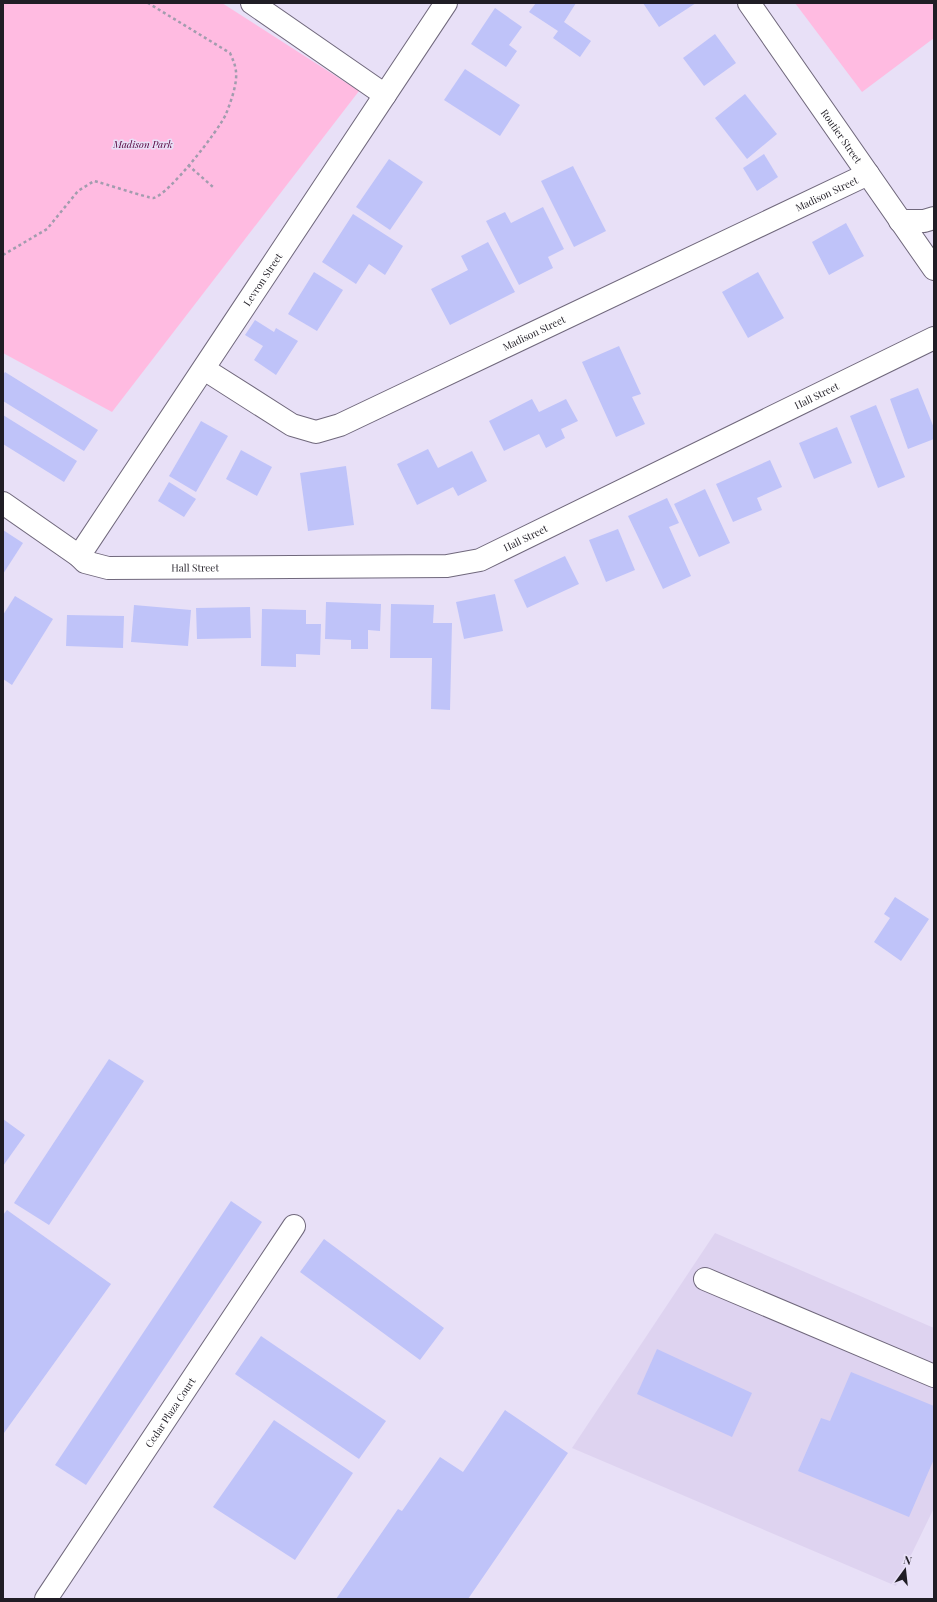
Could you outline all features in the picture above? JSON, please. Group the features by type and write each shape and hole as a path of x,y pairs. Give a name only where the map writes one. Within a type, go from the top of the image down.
{"street":[{"path":"252,3 385,96"},
{"name":"Levron Street","path":"79,556 446,3"},
{"name":"Routier Street","path":"749,3 934,269"},
{"name":"Madison Street","path":"204,369 292,425 316,432 340,424 868,174"},
{"path":"900,221 924,221 934,218"},
{"name":"Hall Street","path":"3,503 79,556 85,562 108,568 447,566 480,560 934,338"},
{"name":"Cedar Plaza Court","path":"46,1599 294,1226"},
{"path":"705,1280 934,1376"}],"path":[{"path":"3,255 47,229 78,191 94,181 152,198 162,194 214,133 226,114 236,80 236,67 230,53 148,3"},
{"path":"188,165 213,187"}],"shaded area":[{"path":"715,1233 934,1328 934,1508 896,1586 572,1448"}],"green space":[{"name":"Madison Park","path":"3,3 222,3 359,91 112,412 3,353"},
{"path":"795,3 934,3 934,38 862,92"}],"building":[{"path":"536,3 576,3 564,22 591,41 580,57 553,38 558,31 529,12"},
{"path":"643,3 696,3 659,27"},
{"path":"495,8 522,27 509,45 517,51 506,67 471,44"},
{"path":"715,34 736,63 704,86 683,58"},
{"path":"465,69 520,105 500,136 444,100"},
{"path":"745,94 777,134 747,159 715,118"},
{"path":"764,154 778,177 757,191 743,168"},
{"path":"389,159 423,182 390,230 356,207"},
{"path":"573,166 606,231 574,247 541,181"},
{"path":"543,207 564,249 548,257 553,268 519,285 486,221 505,212 511,223"},
{"path":"353,214 403,246 385,275 369,264 356,284 322,262"},
{"path":"846,223 864,256 829,275 812,242"},
{"path":"488,242 515,292 450,325 431,289 468,270 461,256"},
{"path":"314,272 343,290 317,331 288,314"},
{"path":"758,272 784,318 748,338 722,292"},
{"path":"255,320 274,332 276,328 298,341 276,375 254,360 263,346 245,335"},
{"path":"619,346 641,394 632,397 645,424 616,437 582,362"},
{"path":"5,372 98,430 84,451 3,401 3,375"},
{"path":"918,388 934,428 934,439 908,449 890,399"},
{"path":"532,399 539,412 566,399 578,421 561,429 565,438 546,448 539,434 504,451 489,421"},
{"path":"876,405 905,477 878,488 850,416"},
{"path":"3,415 77,461 64,482 3,444"},
{"path":"201,421 228,436 196,492 169,476"},
{"path":"837,427 852,463 814,479 799,443"},
{"path":"428,449 438,468 472,451 487,481 458,496 453,487 417,505 397,464"},
{"path":"241,450 272,467 257,496 226,479"},
{"path":"770,460 782,487 757,498 762,510 733,522 716,484"},
{"path":"346,466 354,525 308,531 300,473"},
{"path":"169,482 196,499 184,517 158,501"},
{"path":"705,489 730,543 699,557 674,504"},
{"path":"667,498 679,523 669,527 691,576 663,589 628,516"},
{"path":"618,529 635,570 606,582 589,540"},
{"path":"3,530 23,543 3,574"},
{"path":"565,556 579,584 527,608 514,580"},
{"path":"495,594 503,631 464,639 456,602"},
{"path":"15,596 53,619 12,685 3,679 3,615"},
{"path":"326,602 381,604 380,631 368,630 368,649 351,649 351,640 325,639"},
{"path":"391,604 434,605 433,623 452,623 450,710 431,709 432,658 390,658"},
{"path":"134,605 191,610 188,646 131,642"},
{"path":"250,607 251,638 197,639 196,608"},
{"path":"262,609 306,610 306,624 321,624 320,655 296,654 296,667 261,666"},
{"path":"67,615 124,616 123,648 66,646"},
{"path":"895,897 929,919 901,961 874,942 890,918 884,914"},
{"path":"109,1059 144,1081 49,1225 14,1203"},
{"path":"3,1119 25,1135 3,1166"},
{"path":"231,1201 262,1222 86,1485 55,1465"},
{"path":"7,1210 111,1284 4,1433 3,1215"},
{"path":"324,1239 444,1328 420,1360 300,1272"},
{"path":"261,1336 386,1421 359,1459 235,1374"},
{"path":"657,1349 752,1393 732,1437 637,1394"},
{"path":"851,1372 934,1406 934,1459 909,1517 798,1471 821,1418 830,1421"},
{"path":"505,1410 568,1453 468,1599 336,1599 398,1509 402,1511 440,1457 463,1472"},
{"path":"274,1420 353,1473 295,1560 213,1507"}]}
